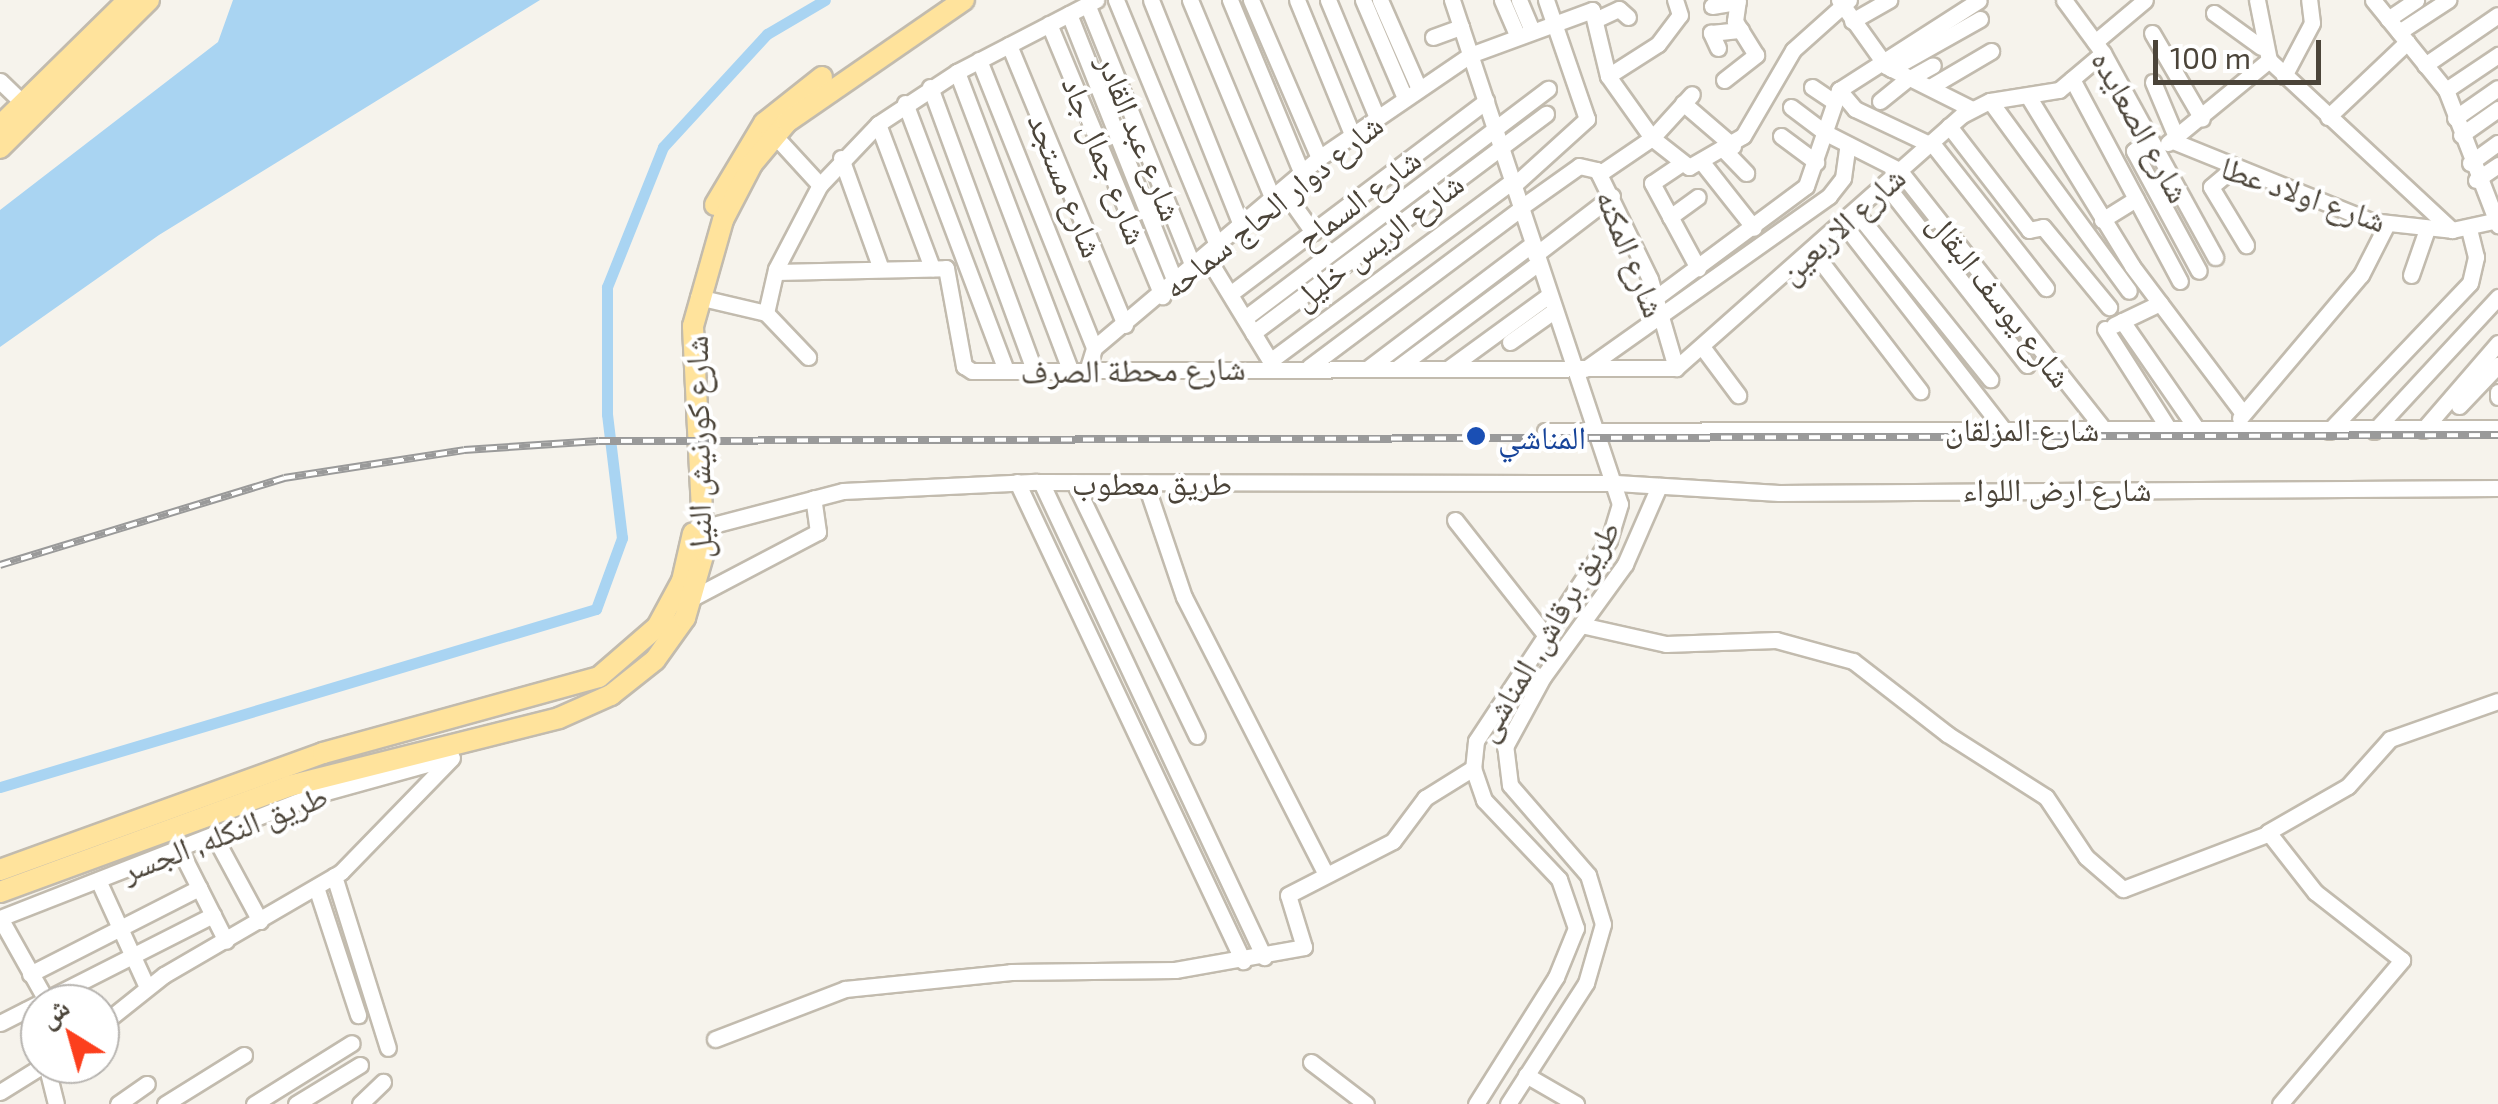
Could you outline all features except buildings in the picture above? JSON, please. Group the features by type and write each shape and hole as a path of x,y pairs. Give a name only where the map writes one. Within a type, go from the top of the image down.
{"main road":[{"path":"0,126 128,0"},
{"path":"0,148 149,0"},
{"name":"شارع كورنيش النيل","path":"0,892 289,786 558,718 611,695 673,638 694,597 699,530 684,390 699,244 740,154 796,103 942,0"},
{"name":"شارع كورنيش النيل","path":"684,390 698,297 723,220 796,103 964,0"},
{"name":"شارع كورنيش النيل","path":"0,870 324,752 599,678 664,616 699,530"}],"street":[{"path":"1116,0 1230,294 1272,364 1581,133 1588,112 1546,0"},
{"path":"1151,0 1242,227"},
{"path":"1190,0 1278,195 1313,232"},
{"path":"1230,0 1302,174"},
{"path":"1252,0 1319,158"},
{"path":"1297,0 1352,134"},
{"path":"1328,0 1377,118"},
{"path":"1362,0 1412,94"},
{"path":"1380,0 1412,94"},
{"name":"طريق برقاش, المناشى","path":"1452,0 1535,254 1579,368 1594,431 1618,480 1620,504 1609,540 1486,718 1473,768 1484,800 1570,894 1576,928 1556,978 1476,1104"},
{"path":"1502,0 1523,34"},
{"path":"1518,0 1526,53"},
{"path":"1852,21 1889,0"},
{"path":"1654,298 1806,186 1835,95 1979,0"},
{"name":"شارع الصعايده","path":"2064,0 2099,48 2216,257"},
{"name":"شارع الاربعين","path":"1676,368 1704,348 1949,126 1990,101 2028,96 2072,80 2146,0"},
{"path":"2257,0 2265,53"},
{"path":"2284,76 2311,26 2309,0"},
{"path":"2388,19 2416,0"},
{"path":"2328,117 2403,37 2448,0"},
{"path":"1712,6 1738,1 1741,30 1756,55 1724,80"},
{"path":"766,313 776,272 820,184 841,158 878,124 930,87 1091,2"},
{"name":"شارع عبد القادر","path":"1091,2 1194,269"},
{"path":"1698,268 1652,182 1682,163 1701,162 1732,145 1793,50 1843,2 1852,21 1885,64 1972,109"},
{"path":"2377,2 2446,90 2476,180 2496,222"},
{"path":"1579,88 1655,47 1678,6 1692,29"},
{"name":"شارع دوار الحاج سماحه","path":"1094,348 1194,269 1319,158 1470,55 1593,10 1619,8 1628,16"},
{"path":"1593,10 1608,74 1652,138 1682,163"},
{"path":"2214,13 2265,53 2284,76 2452,230"},
{"path":"1069,14 1176,284"},
{"path":"2425,65 2498,16"},
{"path":"1885,64 1980,19"},
{"name":"شارع جمال جاد","path":"1050,24 1162,296"},
{"path":"1310,33 1330,25"},
{"path":"1432,38 1461,27"},
{"path":"1718,48 1711,33 1741,30"},
{"path":"2152,33 2202,119"},
{"name":"شارع مستجد","path":"1010,45 1125,325"},
{"path":"1930,88 1991,51"},
{"path":"2199,271 2134,151 2175,140 2202,119 2265,53"},
{"path":"2446,90 2498,54"},
{"path":"979,60 1094,348 1088,368"},
{"path":"1880,101 1933,65"},
{"path":"956,72 1070,368"},
{"path":"0,80 23,103"},
{"path":"2072,80 2180,280"},
{"path":"2153,82 2175,140"},
{"path":"930,87 1034,370"},
{"path":"1812,87 1930,143 2046,288"},
{"path":"2455,118 2498,88"},
{"path":"1249,326 1548,89"},
{"path":"2028,96 2093,190 2102,220 2136,286"},
{"path":"1599,174 1652,138 1687,99 1732,145 1746,173"},
{"path":"1990,101 2136,286 2160,303 2242,412"},
{"name":"شارع السماح","path":"1230,294 1486,102"},
{"path":"905,103 1006,370"},
{"path":"1791,107 1822,131 1899,170"},
{"path":"2461,135 2498,109"},
{"name":"شارع الريس خليل","path":"1249,326 1546,114"},
{"path":"776,272 932,268 878,124"},
{"path":"1949,126 2030,232 2044,228 2168,428"},
{"path":"774,135 820,184"},
{"path":"1781,136 1816,162"},
{"name":"شارع اولاد عطا","path":"2175,140 2231,170 2387,224 2452,230 2496,222"},
{"path":"2470,162 2498,143"},
{"path":"1579,368 1659,320 1829,196 1843,178 1848,144"},
{"path":"1732,145 1754,153"},
{"path":"841,158 881,270"},
{"path":"1701,162 1754,228"},
{"path":"2476,180 2498,165"},
{"name":"شارع المكنه","path":"1520,209 1579,166 1599,174 1654,298 1676,368"},
{"name":"شارع يوسف البقال","path":"1899,170 2103,428"},
{"path":"2231,170 2211,187 2246,246"},
{"path":"1884,184 2027,365"},
{"path":"1368,369 1612,196"},
{"path":"1670,217 1698,197"},
{"path":"2102,220 2136,199"},
{"path":"1309,367 1520,209"},
{"path":"1855,210 1990,379"},
{"path":"1842,222 2003,429"},
{"path":"2236,428 2242,412 2361,275 2387,224"},
{"path":"2411,275 2427,229"},
{"path":"2329,430 2470,284 2476,257 2469,229"},
{"path":"1812,250 1920,391"},
{"path":"1396,369 1535,254"},
{"name":"شارع محطة الصرف","path":"932,268 950,272 964,366 1006,370 1272,364 1368,369 1579,368"},
{"path":"2104,320 2136,286"},
{"path":"698,297 766,313 808,356"},
{"path":"2374,431 2498,297"},
{"path":"1510,342 1552,303"},
{"path":"1449,368 1552,303"},
{"path":"2104,320 2122,321 2160,303"},
{"path":"2122,321 2196,428"},
{"path":"2423,430 2498,343"},
{"path":"1704,348 1738,395"},
{"path":"2459,406 2498,365"},
{"path":"1579,368 1676,368"},
{"name":"شارع المزلقان","path":"1546,431 2498,428"},
{"name":"طريق معطوب","path":"699,530 813,498 1017,482 1618,480"},
{"name":"شارع ارض اللواء","path":"1618,480 1655,486 1779,493 2498,488"},
{"path":"1017,482 1243,961"},
{"path":"1040,482 1264,957"},
{"path":"1074,482 1197,736"},
{"path":"1145,482 1184,597 1326,874"},
{"name":"طريق برقاش, المناشى","path":"1508,1104 1580,992 1601,950 1598,899 1572,855 1520,802 1504,767 1512,728 1625,564 1655,486"},
{"path":"694,597 818,532 813,498"},
{"path":"1455,520 1543,632"},
{"path":"1581,625 1666,644 1776,640 1853,661 2046,797 2086,856 2122,889 2267,834 2348,786 2390,739 2498,702"},
{"path":"120,1009 147,987 334,876 474,739"},
{"name":"طريق النكله, الجسر","path":"0,918 308,797 452,758"},
{"path":"715,1039 844,989 1243,961 1308,943 1288,894 1392,841 1426,798 1473,768"},
{"path":"214,834 260,920"},
{"path":"2267,834 2315,892 2402,960 2280,1104"},
{"path":"179,848 226,941"},
{"path":"334,876 388,1048"},
{"path":"98,880 147,987"},
{"path":"316,887 358,1015"},
{"path":"30,974 199,888"},
{"path":"78,984 213,916"},
{"path":"0,918 36,984"},
{"path":"1556,978 1580,992"},
{"path":"254,1104 352,1043"},
{"path":"166,1104 244,1055"},
{"path":"1311,1062 1366,1104"},
{"path":"296,1104 360,1066"},
{"path":"1526,1075 1576,1104"},
{"path":"360,1104 383,1082"},
{"path":"118,1104 147,1084"}],"water":[{"path":"233,0 540,0 159,235 0,347 0,210 218,42"}],"waterway":[{"path":"0,787 596,609 622,538 607,414 607,287 663,147 767,34 825,0"}],"railway":[{"path":"0,565 284,478 464,450 599,441 2498,435"}],"place":[{"name":"المناشي","path":"1476,436"}]}
